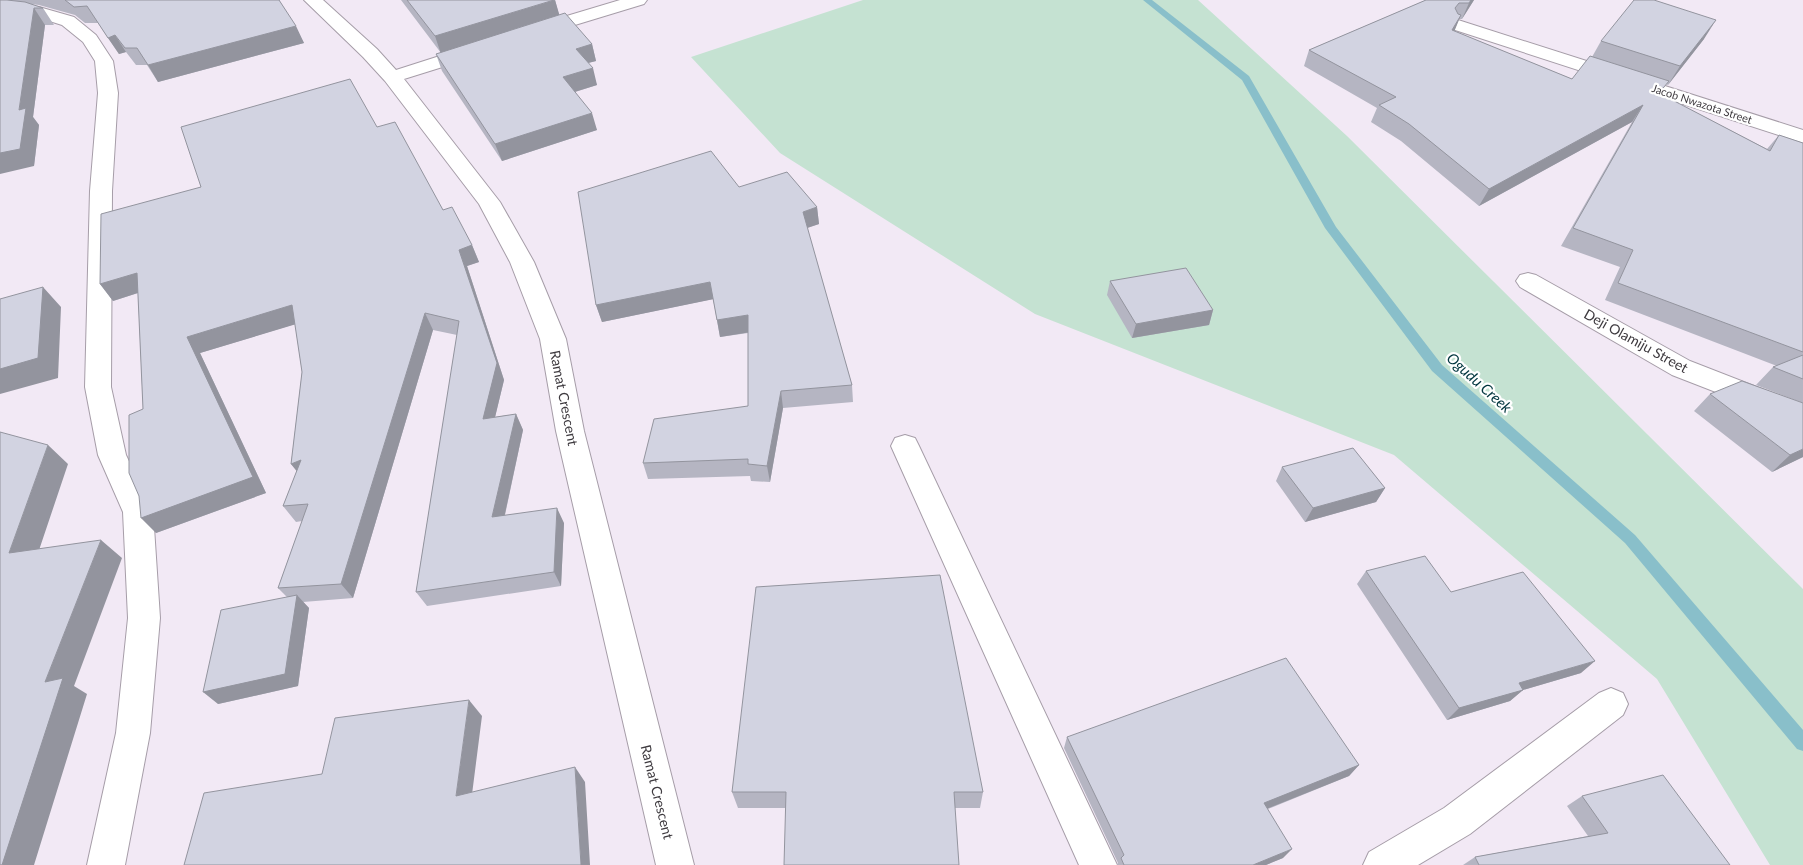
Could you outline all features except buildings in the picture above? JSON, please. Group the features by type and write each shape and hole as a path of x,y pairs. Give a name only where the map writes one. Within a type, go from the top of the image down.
{"street":[{"name":"Ramat Crescent","path":"313,0 392,76 488,202 522,262 553,339 570,431 675,865"},
{"path":"524,35 638,0"},
{"path":"0,7 39,12 68,21 90,39 104,61 108,94 101,191 98,387 112,455 138,512 144,618 133,733 106,865"},
{"name":"Jacob Nwazota Street","path":"1458,25 1803,137"},
{"path":"392,76 486,47"},
{"name":"Deji Olamiju Street","path":"1528,281 1681,368 1803,416"},
{"path":"906,446 1098,865"},
{"path":"1382,865 1457,821 1610,704"}],"green space":[{"path":"863,0 1198,0 1347,136 1803,589 1803,865 1770,865 1657,679 1394,455 1035,314 780,153 691,57"}],"waterway":[{"name":"Ogudu Creek","path":"1147,0 1246,78 1331,228 1437,368 1630,539 1803,743"}]}
